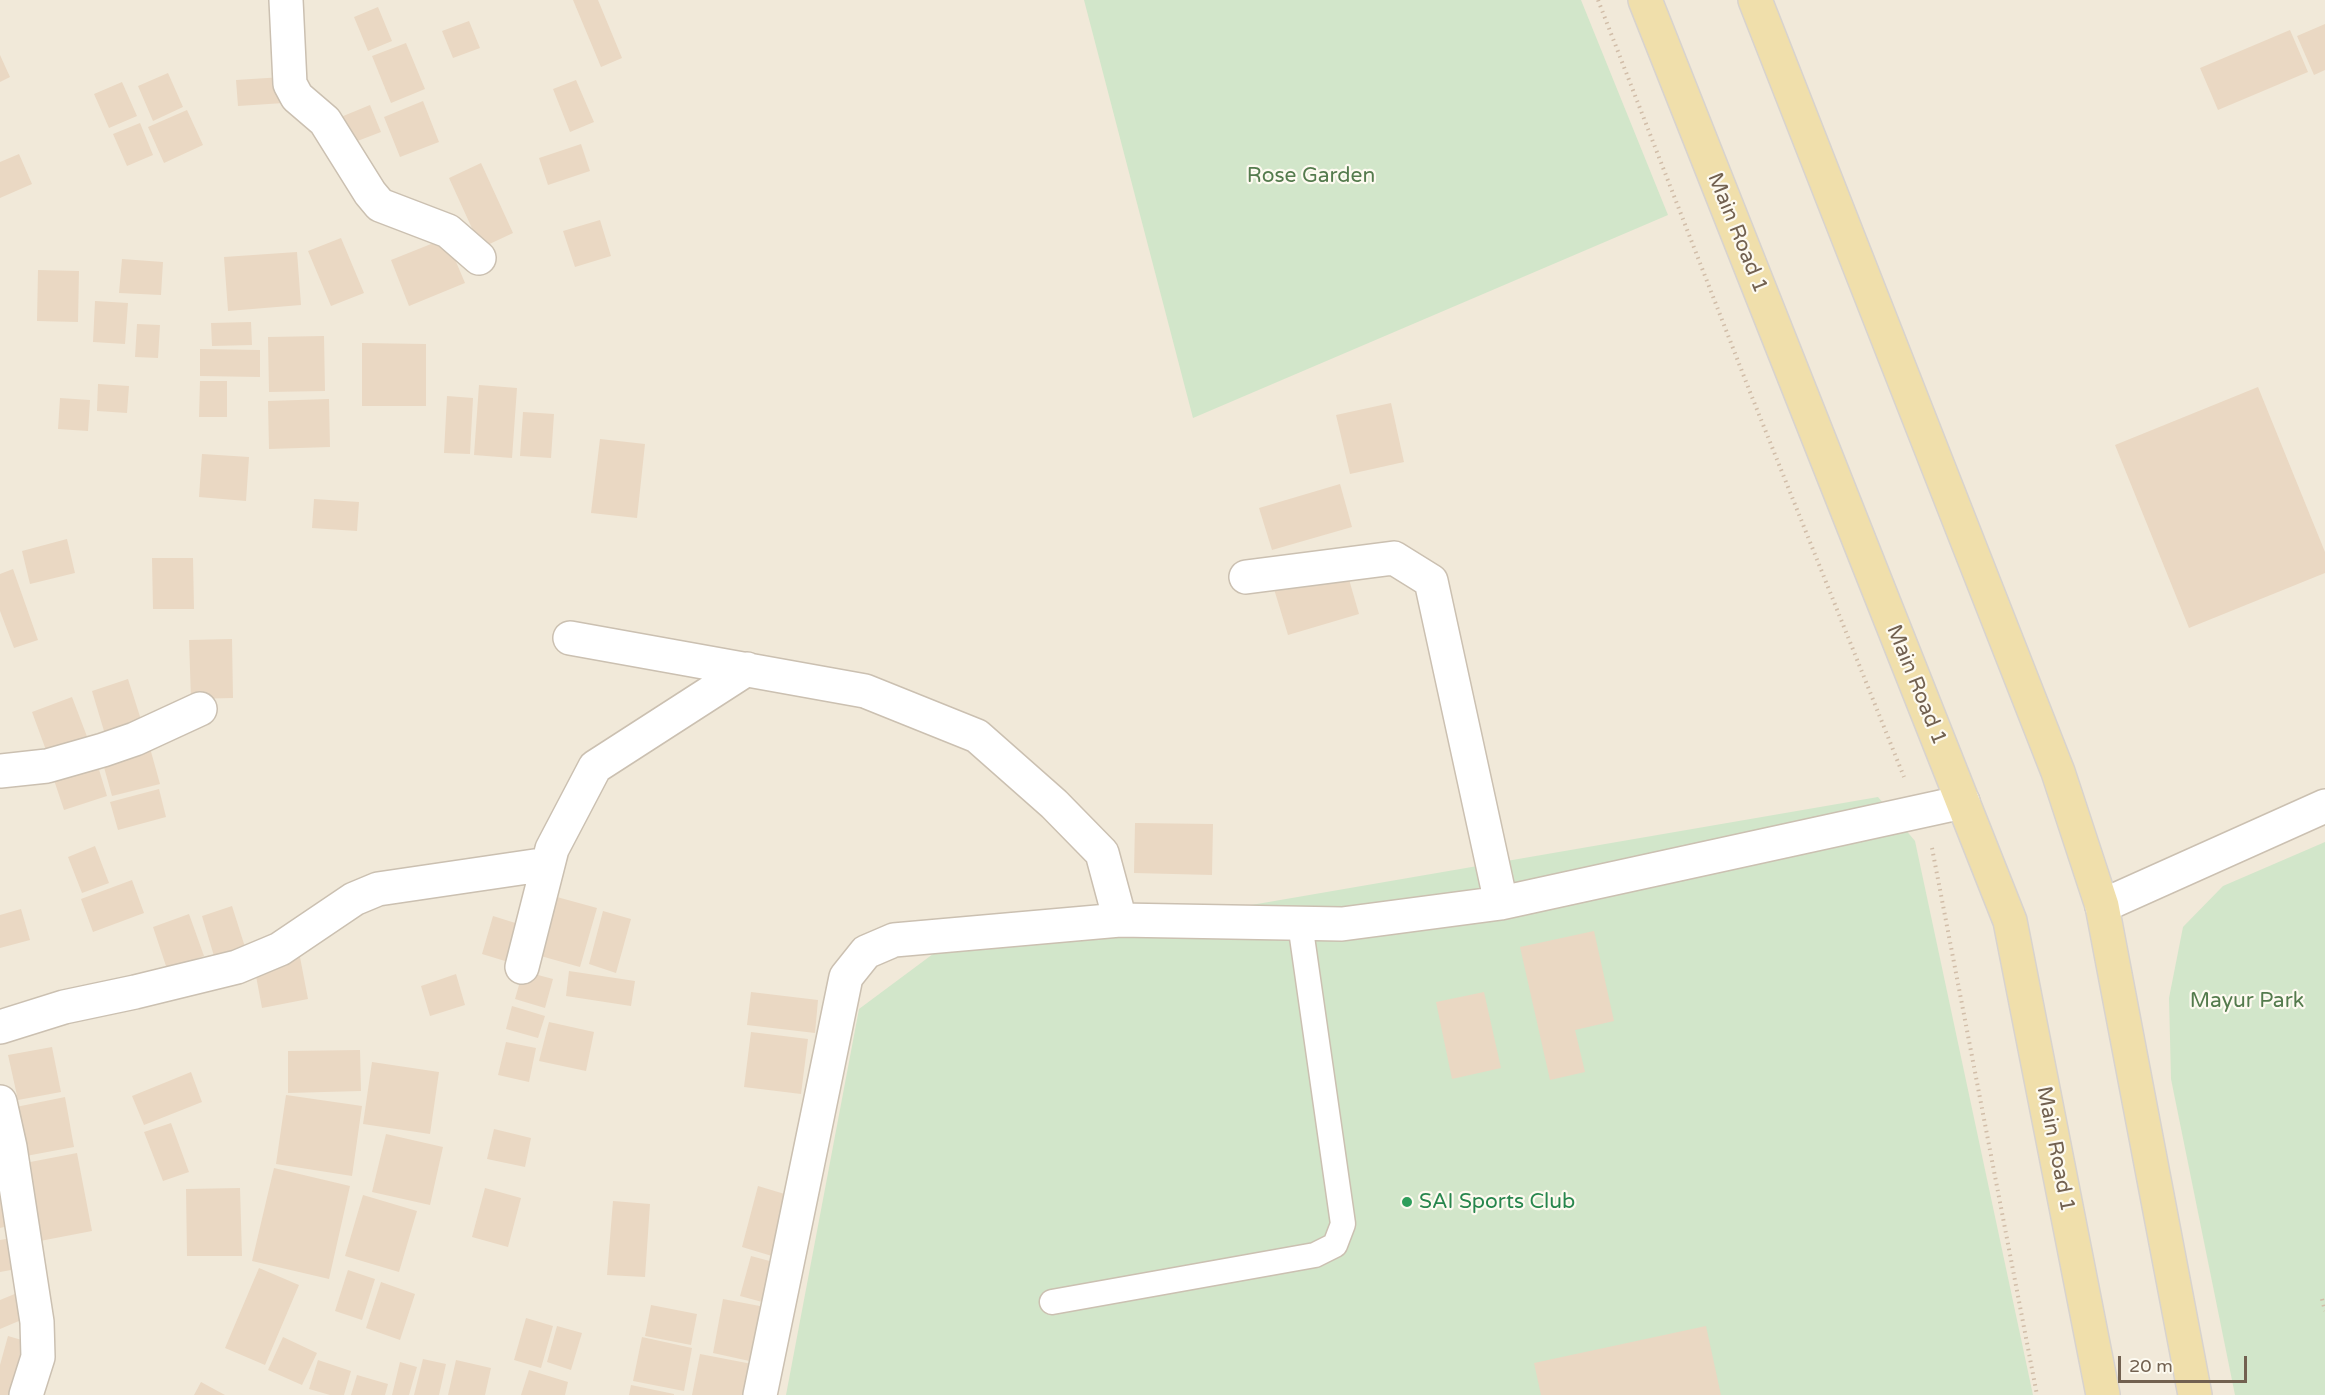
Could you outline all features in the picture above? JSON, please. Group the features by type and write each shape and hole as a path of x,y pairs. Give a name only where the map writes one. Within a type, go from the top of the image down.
{"main road":[{"name":"Main Road 1","path":"1645,0 2010,921 2103,1395"},
{"path":"1755,0 2058,772 2102,906 2195,1395"}],"street":[{"path":"286,0 290,84 297,97 325,122 380,205 448,231 479,258"},
{"path":"1246,577 1394,558 1431,581 1501,903"},
{"path":"570,638 866,691 977,736 1054,804 1102,853 1120,920"},
{"path":"522,967 552,849 595,767 747,669"},
{"path":"0,771 47,765 103,750 135,739 200,709"},
{"path":"760,1395 846,977 866,952 894,940 1120,920 1342,924 1501,903 1963,802"},
{"path":"2102,906 2325,806"},
{"path":"0,1027 64,1007 237,967 280,949 354,899 378,889 548,864"},
{"path":"0,1102 10,1147 37,1322 38,1357 26,1395"}],"lane":[{"path":"1052,1302 1315,1255 1335,1245 1343,1224 1300,923"}],"path":[{"path":"1598,0 1750,392 1931,844 2037,1395"},
{"path":"2322,1299 2325,1311"}],"shaded area":[{"path":"0,0 2325,0 2325,1395 0,1395"}],"green space":[{"name":"Rose Garden","path":"1084,0 1581,0 1668,215 1193,418"},
{"name":"SAI Sports Club","path":"1878,797 1915,841 2033,1395 786,1395 859,1009 933,954 1141,924"},
{"name":"Mayur Park","path":"2325,842 2325,1395 2235,1395 2171,1079 2169,998 2183,927 2223,886"}],"building":[{"path":"573,0 598,0 622,58 601,67"},
{"path":"378,7 392,41 368,51 354,17"},
{"path":"469,21 480,48 453,58 442,31"},
{"path":"2325,24 2325,70 2314,75 2297,36"},
{"path":"2290,30 2308,72 2218,110 2200,68"},
{"path":"406,43 425,89 391,103 372,56"},
{"path":"0,55 10,77 0,82"},
{"path":"168,73 183,107 153,121 138,86"},
{"path":"283,77 284,103 238,106 236,80"},
{"path":"576,80 594,122 570,132 553,89"},
{"path":"122,82 137,116 109,128 94,94"},
{"path":"423,101 439,142 400,157 384,117"},
{"path":"370,105 381,132 347,145 336,119"},
{"path":"187,110 203,145 164,163 148,127"},
{"path":"140,123 153,155 127,166 113,134"},
{"path":"581,144 590,171 548,185 539,158"},
{"path":"19,154 32,184 0,198 0,162"},
{"path":"481,163 513,233 481,248 449,178"},
{"path":"600,220 611,256 575,267 563,231"},
{"path":"341,238 364,293 331,306 308,251"},
{"path":"446,238 465,283 409,306 391,260"},
{"path":"297,252 301,305 228,311 224,257"},
{"path":"122,259 163,262 161,295 119,293"},
{"path":"38,270 79,271 78,322 37,321"},
{"path":"95,301 128,303 125,344 93,342"},
{"path":"251,322 252,345 212,346 211,323"},
{"path":"137,324 160,325 158,358 135,357"},
{"path":"324,336 325,391 269,392 268,337"},
{"path":"362,343 426,344 426,406 362,406"},
{"path":"200,349 260,350 260,377 200,376"},
{"path":"200,381 227,381 227,417 199,417"},
{"path":"98,384 129,386 127,413 97,411"},
{"path":"479,385 517,388 512,458 474,455"},
{"path":"2258,387 2325,552 2325,573 2189,628 2115,445"},
{"path":"447,396 473,398 470,454 444,453"},
{"path":"60,398 90,400 88,431 58,429"},
{"path":"329,399 330,447 269,449 268,401"},
{"path":"1391,403 1404,462 1350,474 1336,415"},
{"path":"523,412 554,414 551,458 520,456"},
{"path":"600,439 645,444 637,518 591,513"},
{"path":"202,454 249,457 246,501 199,497"},
{"path":"1340,484 1352,527 1272,550 1259,508"},
{"path":"314,499 359,502 357,531 312,528"},
{"path":"67,539 75,573 30,584 22,551"},
{"path":"152,558 193,558 194,609 153,609"},
{"path":"13,569 38,640 14,648 0,611 0,574"},
{"path":"1346,569 1359,614 1288,635 1274,589"},
{"path":"232,639 233,698 191,699 189,640"},
{"path":"128,679 144,729 107,741 92,691"},
{"path":"72,697 91,747 50,761 32,712"},
{"path":"150,748 160,784 112,796 102,760"},
{"path":"97,763 107,796 64,810 53,777"},
{"path":"159,789 166,817 118,830 110,802"},
{"path":"1135,823 1213,824 1212,875 1134,873"},
{"path":"95,846 109,883 82,893 68,857"},
{"path":"132,880 144,913 93,932 81,899"},
{"path":"546,894 597,908 580,967 530,953"},
{"path":"232,906 245,947 214,956 202,916"},
{"path":"21,909 30,940 0,948 0,915"},
{"path":"603,911 631,919 616,973 589,964"},
{"path":"189,914 204,956 167,969 153,927"},
{"path":"493,916 525,926 515,964 482,954"},
{"path":"1594,931 1614,1021 1575,1030 1585,1072 1550,1080 1520,947"},
{"path":"299,952 308,999 262,1008 253,960"},
{"path":"523,971 553,979 545,1008 515,999"},
{"path":"569,971 635,981 631,1006 566,996"},
{"path":"456,974 465,1005 430,1016 421,986"},
{"path":"751,992 818,1000 815,1033 747,1025"},
{"path":"1484,992 1501,1068 1452,1079 1436,1002"},
{"path":"512,1006 545,1016 538,1038 506,1029"},
{"path":"549,1022 594,1032 586,1071 539,1061"},
{"path":"751,1032 808,1039 801,1094 744,1087"},
{"path":"506,1042 536,1048 529,1082 498,1075"},
{"path":"52,1047 61,1092 18,1100 8,1055"},
{"path":"360,1050 361,1091 288,1093 288,1051"},
{"path":"372,1062 439,1072 430,1134 363,1124"},
{"path":"191,1072 202,1102 144,1125 132,1096"},
{"path":"286,1095 362,1106 352,1176 276,1164"},
{"path":"65,1097 74,1147 26,1156 16,1107"},
{"path":"171,1123 189,1172 163,1181 144,1132"},
{"path":"494,1129 531,1138 525,1167 487,1159"},
{"path":"386,1134 443,1147 430,1205 372,1192"},
{"path":"77,1153 92,1231 40,1241 25,1163"},
{"path":"274,1168 350,1186 329,1279 252,1261"},
{"path":"0,1169 16,1224 0,1228"},
{"path":"758,1186 788,1195 772,1256 742,1247"},
{"path":"240,1188 242,1256 187,1256 186,1189"},
{"path":"485,1188 521,1198 508,1247 472,1237"},
{"path":"363,1195 417,1211 399,1272 345,1256"},
{"path":"613,1201 650,1204 645,1277 607,1275"},
{"path":"17,1237 22,1268 0,1272 0,1240"},
{"path":"751,1256 777,1263 766,1303 740,1296"},
{"path":"259,1268 299,1285 265,1365 225,1348"},
{"path":"348,1270 375,1279 362,1320 335,1311"},
{"path":"381,1282 415,1294 400,1340 366,1328"},
{"path":"22,1291 33,1315 0,1329 0,1300"},
{"path":"723,1299 765,1307 754,1362 713,1353"},
{"path":"651,1305 697,1314 691,1345 645,1336"},
{"path":"526,1318 553,1326 541,1368 514,1360"},
{"path":"557,1326 582,1333 571,1370 547,1362"},
{"path":"1706,1326 1721,1395 1541,1395 1534,1363"},
{"path":"8,1336 32,1343 17,1395 0,1395 0,1365"},
{"path":"283,1337 317,1353 302,1385 268,1370"},
{"path":"642,1337 692,1348 684,1391 633,1381"},
{"path":"700,1354 752,1364 746,1395 692,1395"},
{"path":"423,1359 446,1364 439,1395 414,1395"},
{"path":"318,1360 351,1371 344,1395 330,1395 309,1389"},
{"path":"456,1360 491,1368 485,1395 448,1395"},
{"path":"400,1362 417,1367 409,1395 392,1395"},
{"path":"529,1370 568,1382 565,1395 521,1395"},
{"path":"357,1375 388,1384 385,1395 351,1395"},
{"path":"201,1382 225,1395 194,1395"},
{"path":"631,1385 674,1394 674,1395 629,1395"}],"place":[{"name":"SAI Sports Club","path":"1407,1202"}]}
